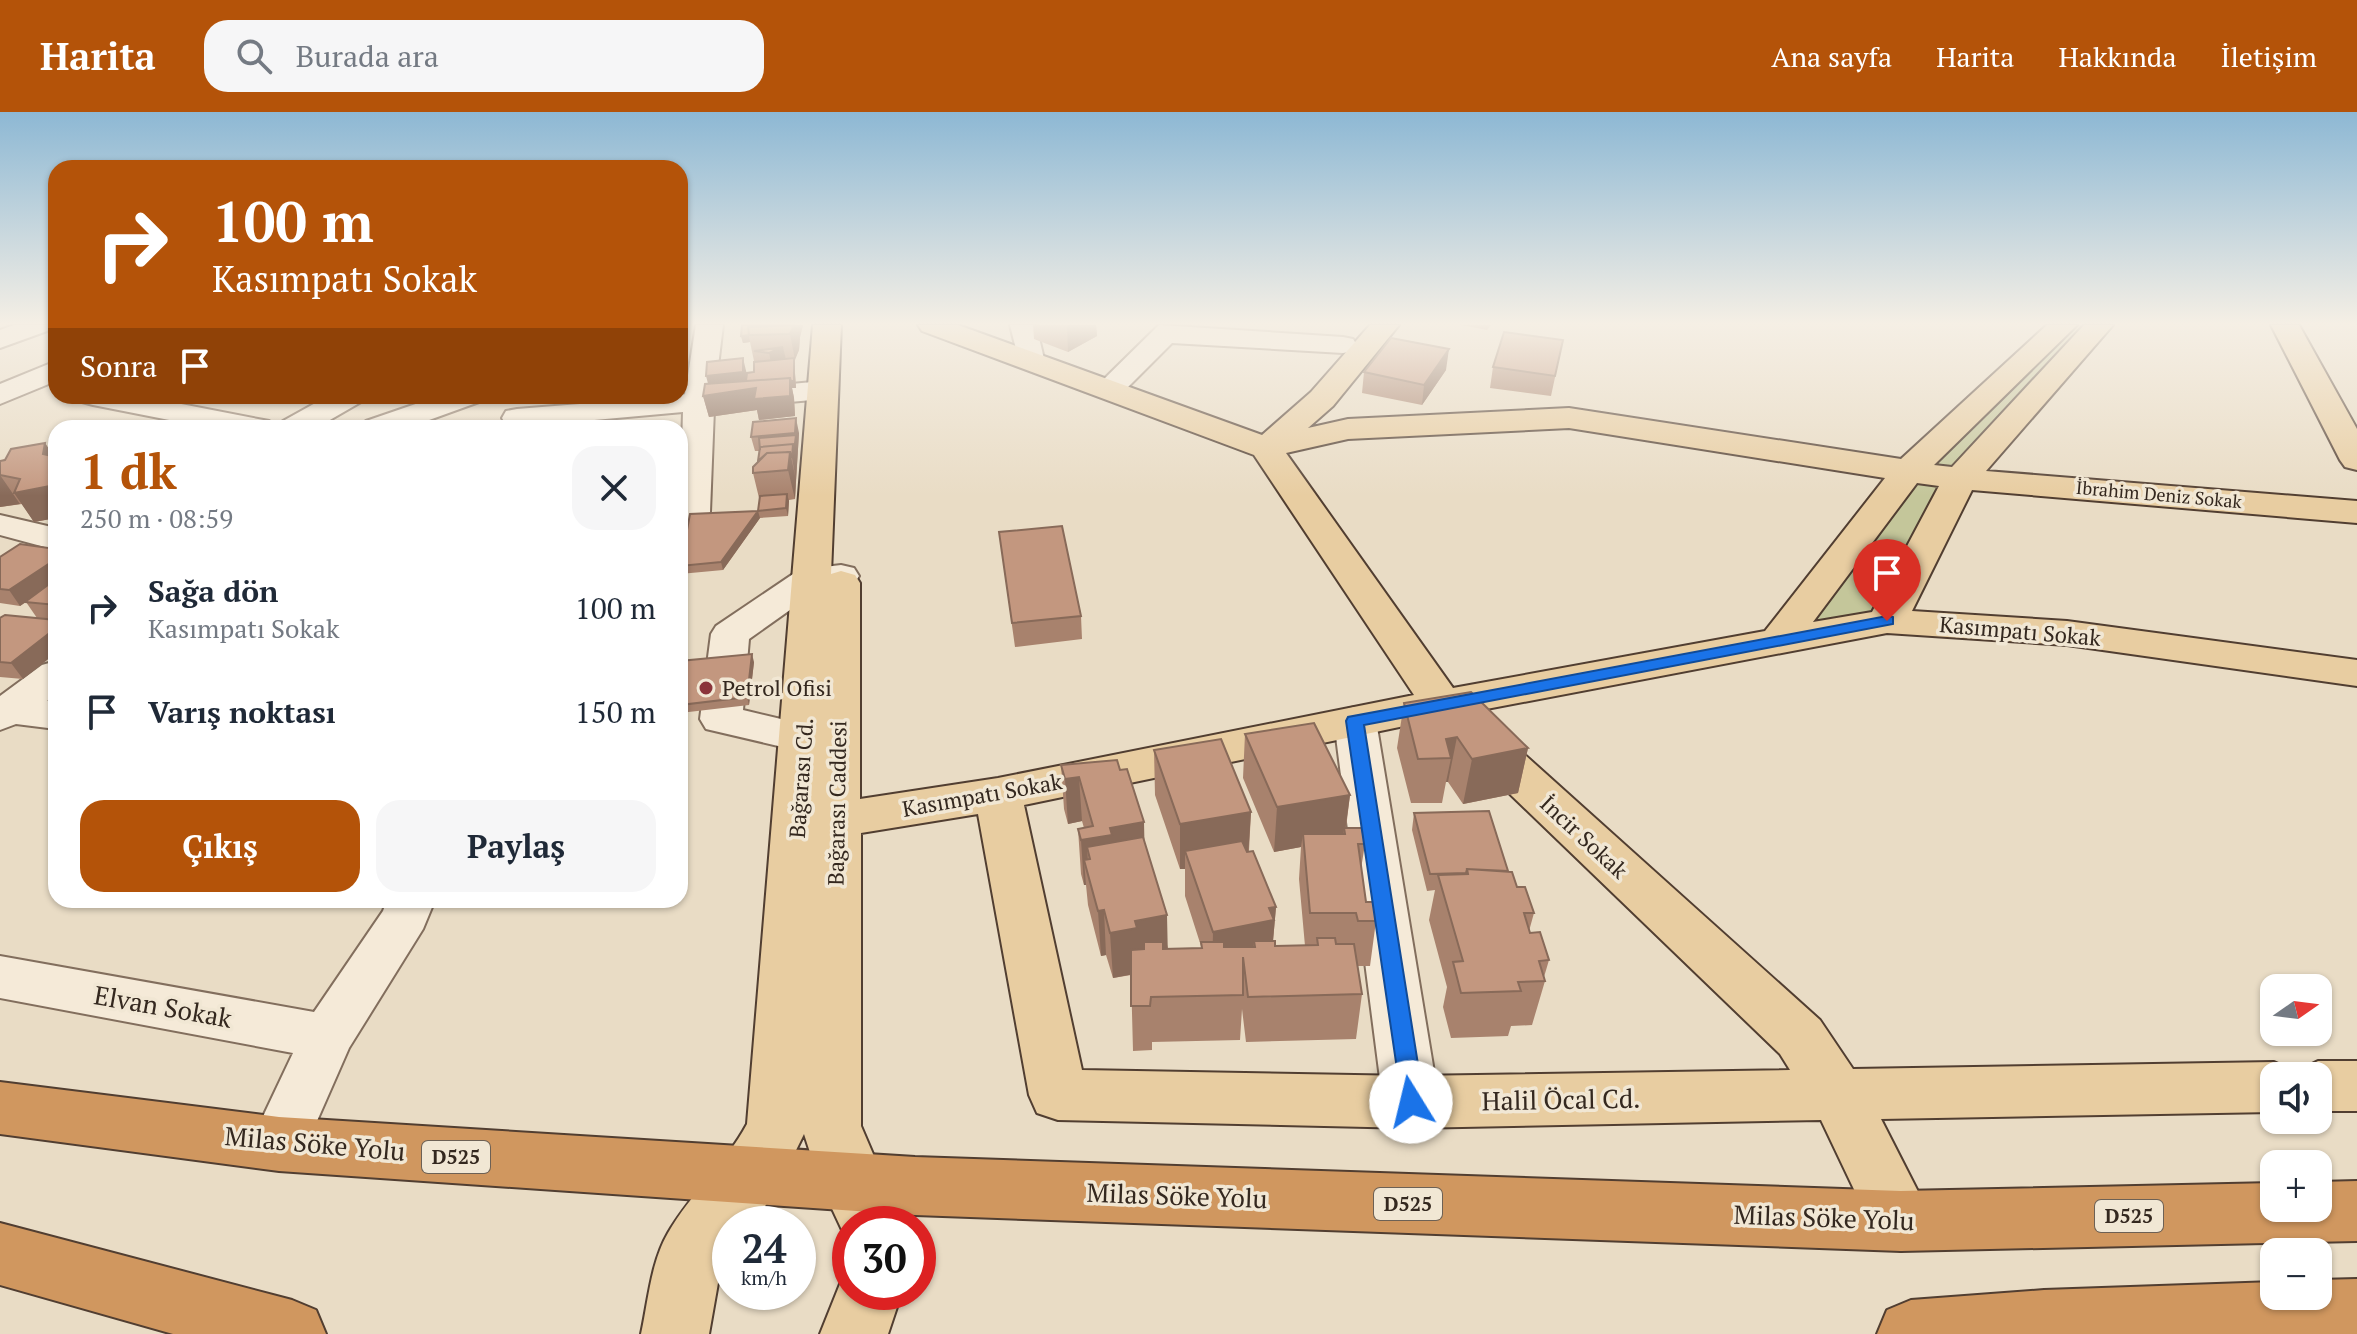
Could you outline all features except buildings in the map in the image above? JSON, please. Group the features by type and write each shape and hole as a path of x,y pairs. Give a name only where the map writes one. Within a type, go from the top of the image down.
{"highway":[{"name":"Milas Söke Yolu","path":"0,1108 279,1144 751,1177 861,1203 1901,1221 2357,1211"},
{"path":"0,1254 292,1334"},
{"path":"1911,1334 2357,1312"}],"main road":[{"name":"Bağarası Cd.","path":"675,1334 690,1256 723,1208 751,1177 777,1128 804,738 827,577 823,382"},
{"name":"Bağarası Caddesi","path":"843,382 827,577 836,820 831,1126 861,1203"},
{"path":"1091,382 1266,448"},
{"path":"1266,448 1274,422 1310,382"},
{"path":"1266,448 1322,399 1336,382"},
{"path":"1779,640 1907,472 2002,382"},
{"path":"1887,621 1960,479 2048,382"},
{"path":"2315,382 2357,460"},
{"name":"İbrahim Deniz Sokak","path":"1266,448 1348,429 1569,418 1960,479 2357,512"},
{"name":"İncir Sokak","path":"1266,448 1442,704 1800,1037 1839,1096 1901,1221"},
{"name":"Kasımpatı Sokak","path":"836,820 998,794 1442,704 1887,621 2067,633 2357,673"},
{"name":"Halil Öcal Cd.","path":"998,794 1058,1095 1411,1102 2260,1087"},
{"path":"2332,1086 2357,1086"},
{"path":"854,1334 863,1310"}],"street":[{"path":"693,512 688,439 699,400 696,382"},
{"path":"1110,389 1117,382"},
{"path":"7,387 48,390"},
{"path":"688,401 823,390"},
{"path":"137,420 170,404"},
{"path":"179,404 219,420 250,404"},
{"path":"308,420 336,404"},
{"path":"400,420 445,404"},
{"path":"517,414 647,404"},
{"path":"0,552 29,532"},
{"path":"804,738 721,719 730,634 827,577"},
{"path":"4,713 48,680"},
{"path":"4,713 48,715"},
{"path":"1355,721 1411,1102"},
{"path":"279,1144 327,1037 408,908"},
{"name":"Elvan Sokak","path":"0,977 327,1037"}],"green space":[{"path":"2002,382 2048,382 1960,479 1887,621 1779,640 1907,472"}],"place":[{"name":"Petrol Ofisi","path":"706,688"}],"route":[{"path":"1411,1102 1355,721 1887,621"}]}
